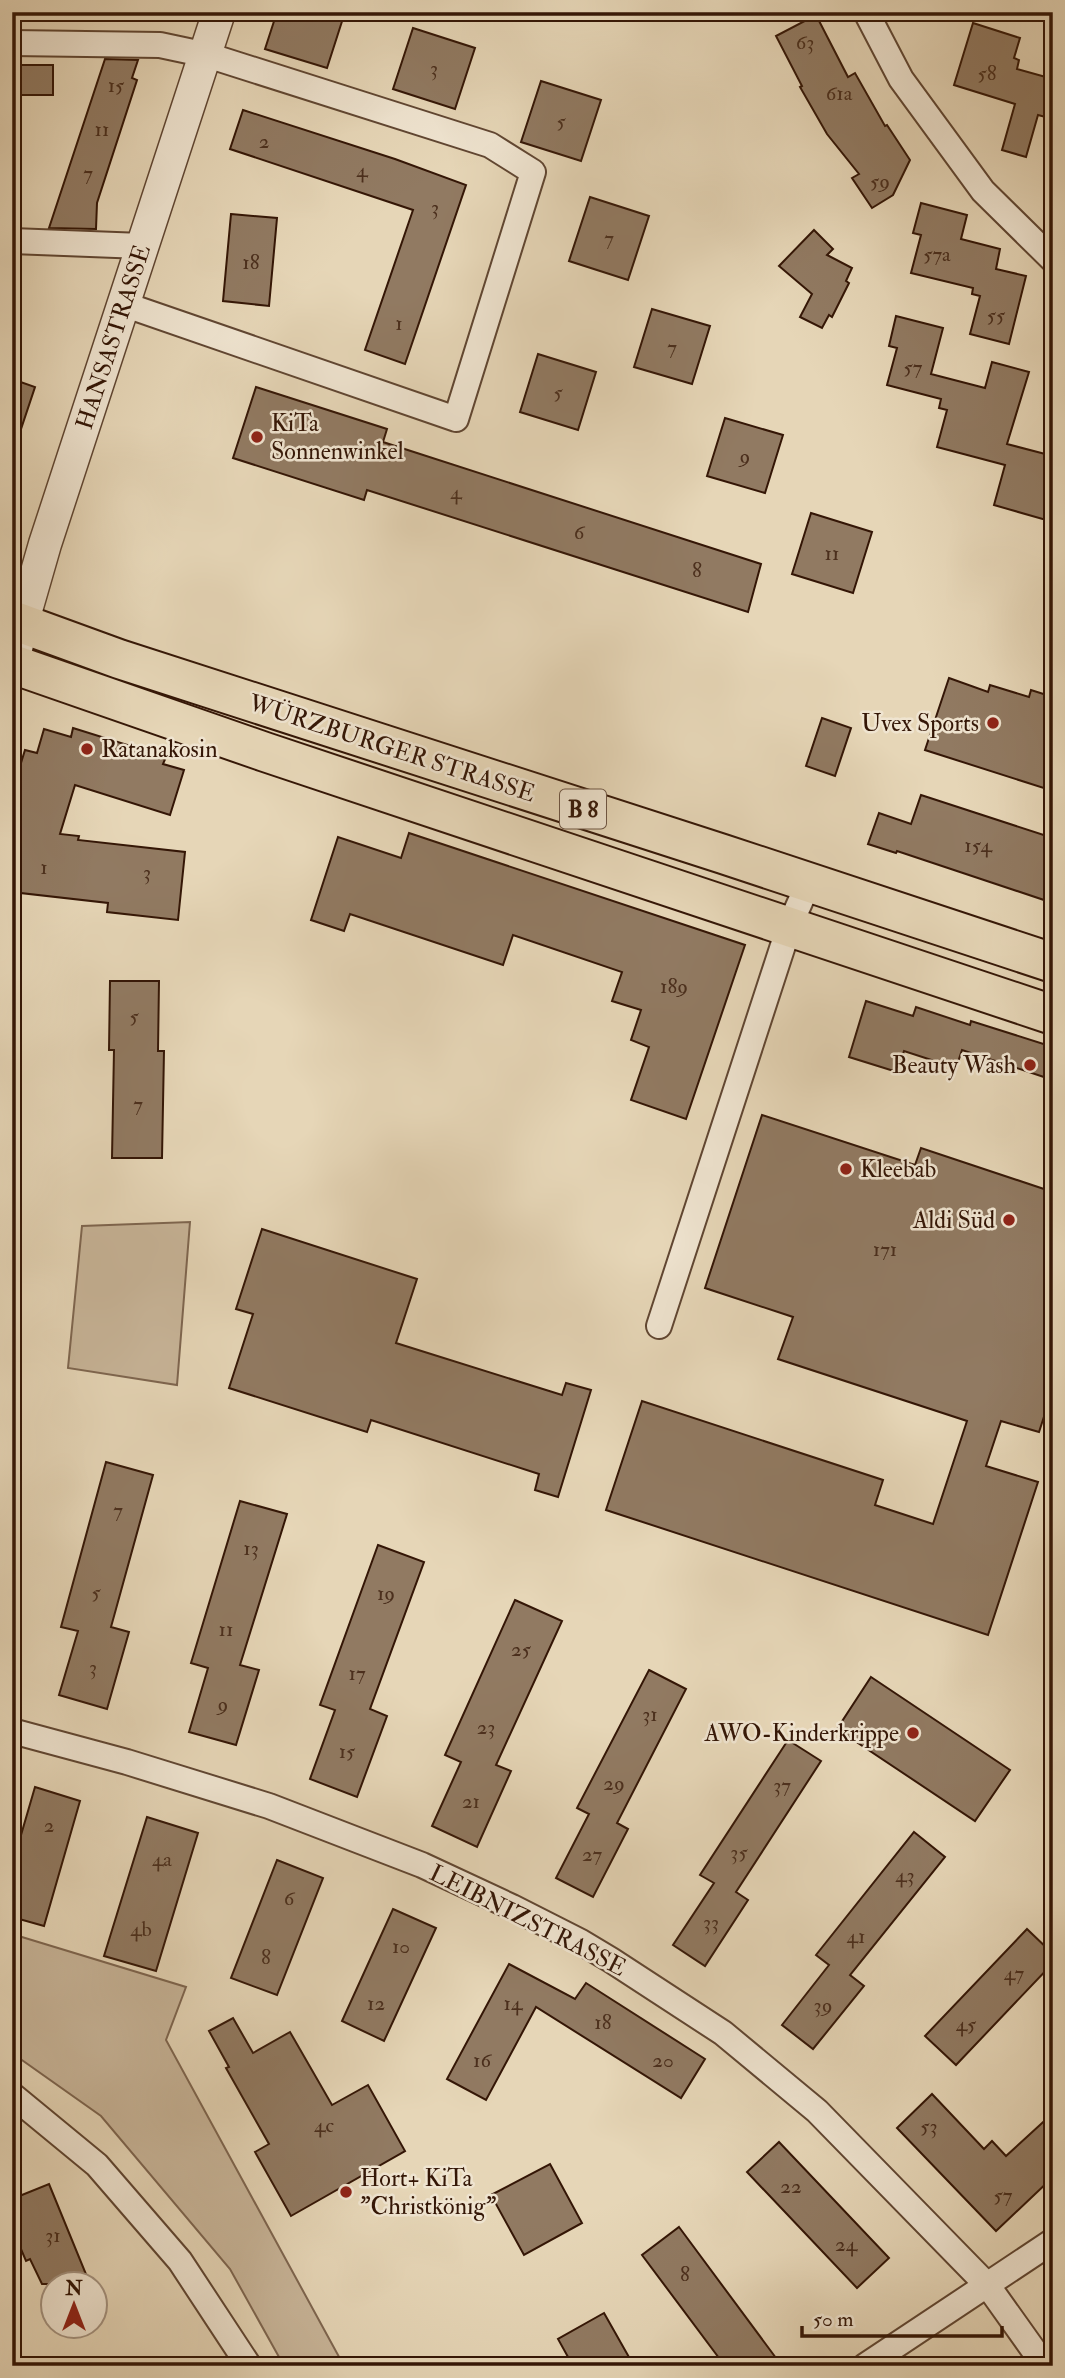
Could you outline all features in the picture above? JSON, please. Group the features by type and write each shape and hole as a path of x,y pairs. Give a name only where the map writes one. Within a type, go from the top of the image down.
{"main road":[{"name":"WÜRZBURGER STRASSE","path":"17,622 155,671 1053,963"},
{"name":"WÜRZBURGER STRASSE","path":"12,664 265,752 1053,1015"}],"street":[{"name":"HANSASTRASSE","path":"12,664 17,622 207,55 219,12"},
{"path":"866,12 901,79 983,191 1053,260"},
{"path":"12,43 160,45 207,55 490,145 533,173 456,419 123,304"},
{"path":"12,241 142,246"},
{"path":"659,1326 789,928 809,882"},
{"name":"LEIBNIZSTRASSE","path":"12,1731 269,1805 422,1865 581,1942 723,2033 794,2090 988,2286 1045,2366"},
{"path":"12,2095 97,2165 180,2261 249,2366"},
{"path":"865,2366 1053,2241"}],"shaded area":[{"path":"190,1222 177,1385 68,1368 82,1226"},
{"path":"12,1934 186,1987 166,2040 344,2366 284,2366 230,2269 101,2116 12,2053"}],"building":[{"path":"277,12 345,12 327,68 265,49"},
{"path":"816,15 848,77 855,73 885,126 887,125 910,160 893,195 872,208 852,178 859,174 827,134 800,87 802,86 776,36"},
{"path":"973,23 1020,38 1014,58 1019,60 1017,69 1053,79 1053,119 1038,115 1026,157 1002,150 1015,104 954,85"},
{"path":"413,28 475,48 455,109 393,89"},
{"path":"105,59 138,60 132,78 137,80 97,203 96,229 49,228"},
{"path":"12,65 53,65 53,95 12,95"},
{"path":"541,81 601,100 581,161 521,142"},
{"path":"243,110 466,185 405,364 365,350 413,210 230,149"},
{"path":"590,197 649,216 628,280 569,261"},
{"path":"921,203 967,215 961,239 1000,249 996,269 1026,276 1009,344 970,334 980,296 972,294 973,288 911,273 921,235 913,233"},
{"path":"231,214 277,218 269,306 223,301"},
{"path":"814,230 833,249 827,255 852,268 846,281 849,283 832,317 829,315 822,328 800,317 812,294 779,266"},
{"path":"652,309 710,326 692,384 634,367"},
{"path":"896,316 943,328 931,374 985,388 992,362 1029,372 1007,444 1053,456 1053,522 994,505 1005,465 937,447 947,410 939,408 941,399 887,385 897,348 889,346"},
{"path":"538,354 596,372 578,430 520,412"},
{"path":"12,379 35,387 16,444 12,443"},
{"path":"256,387 387,429 383,442 761,564 748,612 367,490 364,500 233,458"},
{"path":"725,418 783,435 765,493 707,476"},
{"path":"811,513 872,532 853,593 792,574"},
{"name":"Uvex Sports","path":"949,678 988,692 990,685 1029,697 1031,690 1053,697 1053,791 925,750"},
{"path":"822,718 851,728 835,776 806,766"},
{"path":"73,728 166,757 163,764 184,770 170,815 75,785 60,834 79,836 78,840 185,852 178,920 107,912 108,903 12,892 12,792 25,750 37,753 44,729 71,737"},
{"path":"921,795 1053,838 1053,903 897,851 896,853 868,844 879,813 911,824"},
{"path":"409,833 745,945 686,1119 631,1100 649,1047 631,1040 641,1010 612,1001 622,972 513,935 503,965 350,914 344,931 311,920 338,837 401,858"},
{"path":"110,981 159,981 158,1051 164,1051 162,1158 112,1158 114,1050 109,1050"},
{"path":"866,1001 913,1016 916,1007 970,1025 971,1021 1053,1047 1053,1080 962,1050 956,1068 904,1051 897,1072 849,1057"},
{"path":"762,1115 915,1165 921,1148 1053,1192 1053,1389 1039,1432 1001,1421 986,1466 1038,1482 988,1635 606,1510 642,1401 883,1480 875,1505 933,1524 967,1421 778,1359 793,1317 705,1288"},
{"path":"262,1229 417,1279 396,1343 562,1395 566,1383 591,1390 558,1497 535,1490 539,1474 371,1420 367,1432 229,1388 253,1314 236,1309"},
{"path":"106,1462 153,1475 111,1627 129,1632 107,1709 59,1695 78,1631 61,1627"},
{"path":"240,1501 287,1514 240,1665 259,1670 236,1745 189,1732 208,1668 191,1663"},
{"path":"378,1545 424,1562 370,1709 387,1716 357,1797 310,1779 335,1710 320,1705"},
{"path":"515,1600 562,1621 496,1765 511,1771 477,1847 432,1826 461,1762 445,1755"},
{"path":"649,1670 686,1689 617,1823 628,1829 593,1897 556,1878 589,1814 577,1808"},
{"path":"871,1677 1010,1770 975,1821 837,1729"},
{"path":"788,1740 821,1761 736,1892 748,1900 705,1966 673,1945 714,1883 700,1875"},
{"path":"35,1787 80,1801 44,1926 12,1917 12,1866"},
{"path":"147,1817 198,1833 156,1971 104,1956"},
{"path":"914,1832 945,1857 850,1975 864,1986 813,2049 782,2025 829,1965 816,1955"},
{"path":"277,1860 323,1878 277,1995 231,1978"},
{"path":"393,1909 436,1928 384,2041 342,2021"},
{"path":"1027,1929 1053,1954 1053,1963 956,2065 925,2036"},
{"path":"509,1964 575,1999 586,1983 705,2059 681,2098 536,2007 486,2100 447,2079"},
{"path":"233,2018 253,2053 290,2032 332,2105 368,2085 405,2151 291,2216 255,2152 269,2144 226,2068 229,2067 209,2031"},
{"path":"932,2094 984,2149 992,2141 1006,2156 1053,2113 1053,2177 996,2231 897,2128"},
{"path":"779,2142 889,2258 857,2288 747,2172"},
{"path":"550,2164 582,2223 524,2255 491,2195"},
{"path":"49,2184 84,2270 38,2270 38,2276 30,2259 26,2261 12,2228 12,2199"},
{"path":"679,2227 776,2358 766,2366 725,2366 642,2255"},
{"path":"604,2313 634,2366 573,2366 558,2339"}],"place":[{"name":"KiTa Sonnenwinkel","path":"257,437"},
{"name":"Uvex Sports","path":"993,723"},
{"name":"Ratanakosin","path":"87,749"},
{"name":"Beauty Wash","path":"1030,1065"},
{"name":"Kleebab","path":"846,1169"},
{"name":"Aldi Süd","path":"1009,1220"},
{"name":"AWO-Kinderkrippe","path":"913,1733"},
{"name":"Hort+ KiTa \"Christkönig\"","path":"346,2192"}]}
